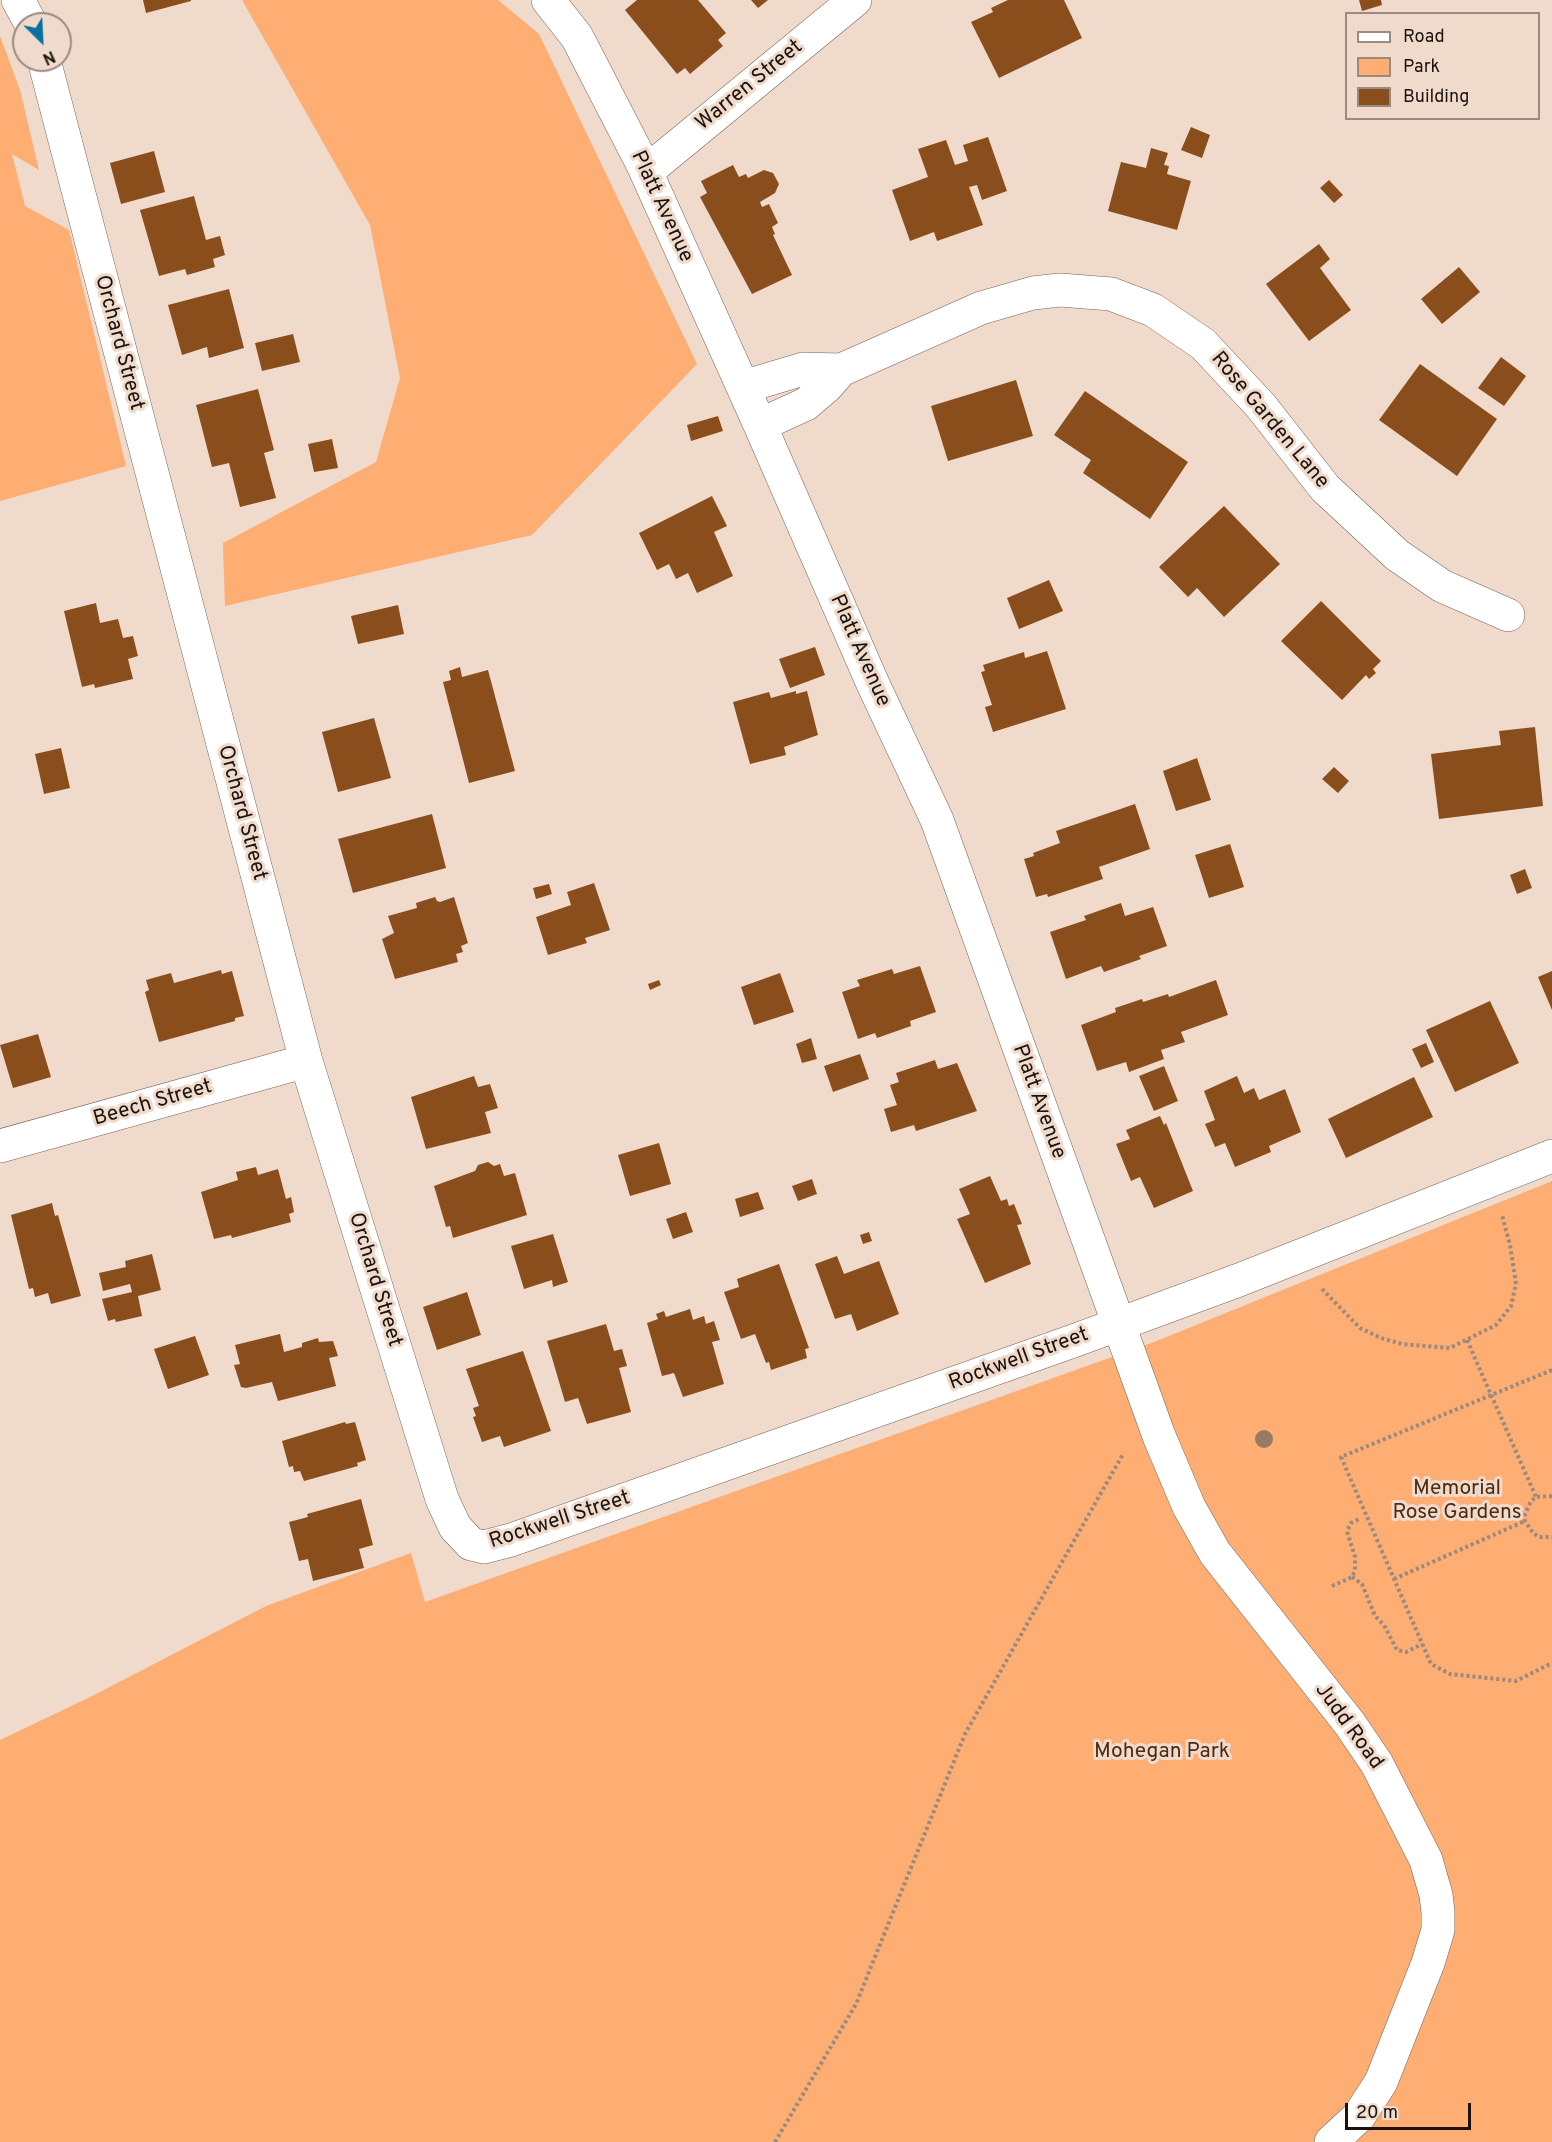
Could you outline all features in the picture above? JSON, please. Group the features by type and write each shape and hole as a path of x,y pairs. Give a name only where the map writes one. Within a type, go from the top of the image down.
{"street":[{"name":"Platt Avenue","path":"548,0 578,37 646,172 760,424 873,684 937,820 1119,1324"},
{"name":"Warren Street","path":"646,172 855,0"},
{"name":"Orchard Street","path":"47,72 306,1061 442,1499 455,1527 471,1544 480,1546"},
{"name":"Rose Garden Lane","path":"760,424 806,404 841,370 981,308 1008,299 1060,290 1100,293 1132,300 1176,323 1225,365 1325,488 1373,536 1442,586 1508,615"},
{"name":"Rose Garden Lane","path":"743,387 803,369 841,370"},
{"name":"Beech Street","path":"0,1146 306,1061"},
{"name":"Rockwell Street","path":"480,1546 511,1540 1119,1324 1552,1156"},
{"name":"Judd Road","path":"1119,1324 1176,1477 1203,1534 1231,1574 1350,1724 1377,1764 1413,1831 1432,1878 1438,1912 1438,1930 1416,1995 1370,2101 1359,2116 1331,2142"}],"path":[{"path":"1303,1254 1328,1298 1360,1328 1402,1344 1450,1348 1496,1325 1511,1306 1516,1284 1510,1245 1492,1180"},
{"path":"1467,1340 1536,1497"},
{"path":"1552,1370 1341,1456 1431,1664 1450,1674 1516,1681 1552,1663"},
{"path":"775,2142 856,2004 965,1734 1149,1409"},
{"path":"1552,1496 1536,1497 1526,1508 1525,1521 1533,1533 1539,1537 1552,1537"},
{"path":"1332,1586 1352,1577 1355,1570 1355,1557 1347,1531 1351,1523 1361,1518"},
{"path":"1394,1580 1525,1521"},
{"path":"1352,1577 1362,1584 1375,1616 1384,1624 1397,1650 1406,1652 1422,1644"}],"green space":[{"path":"242,0 498,0 539,34 697,364 532,535 225,606 223,543 376,462 400,378 370,225"},
{"path":"0,36 20,90 39,170 12,154 25,206 69,230 126,466 0,501"},
{"name":"Mohegan Park","path":"1552,1181 1552,2142 0,2142 0,1740 92,1696 266,1606 411,1553 425,1602 1154,1342"}],"building":[{"path":"143,0 191,0 191,1 146,13"},
{"path":"637,0 698,0 726,33 718,40 723,46 690,74 685,68 677,74 625,10"},
{"path":"751,0 768,0 758,8"},
{"path":"1008,0 1064,0 1082,38 999,78 971,22 993,12 991,8"},
{"path":"1359,0 1381,0 1382,5 1362,11"},
{"path":"1191,127 1210,135 1202,158 1181,150"},
{"path":"988,137 1007,191 982,200 977,185 969,187 983,225 937,241 934,232 910,241 892,190 928,177 918,149 946,140 955,165 968,161 963,145"},
{"path":"1151,148 1168,153 1164,165 1169,166 1167,174 1191,181 1177,230 1108,211 1121,162 1146,168"},
{"path":"154,151 165,192 121,204 110,163"},
{"path":"733,165 739,177 746,174 748,178 764,170 773,173 779,184 775,193 760,202 762,207 769,204 778,223 772,227 775,234 773,235 792,275 752,294 700,197 707,193 701,181"},
{"path":"1329,180 1343,195 1334,203 1320,188"},
{"path":"194,196 206,240 220,236 225,255 213,259 215,267 187,275 185,269 159,276 140,210"},
{"path":"1319,244 1330,259 1320,268 1351,310 1309,341 1266,284"},
{"path":"1459,267 1480,292 1442,324 1421,299"},
{"path":"229,289 244,348 209,358 207,347 182,355 168,305"},
{"path":"293,334 300,362 262,371 255,343"},
{"path":"1501,357 1526,376 1504,406 1478,388"},
{"path":"1420,364 1497,419 1457,476 1379,420"},
{"path":"1016,380 1033,436 948,461 931,406"},
{"path":"258,389 274,450 264,453 276,498 240,507 229,463 212,467 196,405"},
{"path":"1085,391 1188,462 1150,519 1083,473 1091,460 1054,435"},
{"path":"718,416 723,431 691,441 687,425"},
{"path":"332,439 338,468 314,472 308,444"},
{"path":"712,496 727,526 714,532 733,576 697,593 688,573 676,579 669,564 657,570 639,533"},
{"path":"1224,506 1280,564 1224,617 1197,588 1188,597 1159,567"},
{"path":"1049,580 1063,611 1019,629 1007,598"},
{"path":"1321,601 1381,661 1373,669 1376,673 1369,679 1366,675 1342,700 1281,641"},
{"path":"96,603 100,623 118,619 123,638 133,636 138,656 128,659 133,679 95,688 94,684 82,687 64,611"},
{"path":"398,605 404,634 358,644 351,616"},
{"path":"815,647 825,675 790,688 779,659"},
{"path":"1047,651 1066,709 993,732 985,707 992,705 981,672 985,671 983,665 1024,652 1025,658"},
{"path":"460,667 462,677 488,670 515,771 469,783 443,682 451,680 449,671"},
{"path":"796,691 796,694 807,691 818,735 784,747 786,755 750,764 733,702 769,692 771,698"},
{"path":"374,718 391,778 338,792 322,732"},
{"path":"1535,727 1543,806 1439,819 1431,754 1501,745 1499,731"},
{"path":"61,748 70,788 44,794 35,754"},
{"path":"1197,758 1211,800 1176,811 1163,771"},
{"path":"1334,767 1349,781 1338,793 1322,779"},
{"path":"1135,804 1150,849 1099,867 1103,879 1048,897 1047,894 1036,897 1024,859 1034,856 1033,853 1060,843 1056,831"},
{"path":"432,814 446,868 353,893 338,839"},
{"path":"1230,844 1244,887 1209,898 1195,855"},
{"path":"1525,869 1532,888 1517,894 1510,875"},
{"path":"594,883 610,930 585,938 587,943 548,955 536,917 571,905 567,892"},
{"path":"549,884 552,894 536,899 533,888"},
{"path":"435,897 440,902 454,897 468,943 461,946 463,952 456,954 458,962 395,979 382,939 394,933 388,916 417,908 416,903"},
{"path":"1121,903 1125,916 1153,907 1167,946 1139,956 1141,959 1104,972 1101,966 1066,979 1050,932 1086,920 1084,916"},
{"path":"920,966 936,1012 910,1021 911,1026 877,1038 875,1033 858,1039 842,992 860,986 857,980 892,969 894,974"},
{"path":"221,970 222,974 232,971 244,1016 235,1018 235,1021 159,1042 145,992 149,990 146,980 171,973 174,983"},
{"path":"1552,971 1552,1010 1538,977"},
{"path":"780,973 794,1012 754,1025 741,987"},
{"path":"659,980 661,985 650,990 648,984"},
{"path":"1216,980 1228,1015 1181,1032 1185,1042 1161,1050 1164,1059 1129,1072 1126,1062 1097,1071 1081,1025 1116,1012 1115,1008 1142,999 1143,1002 1168,994 1169,997"},
{"path":"1490,1001 1519,1063 1455,1092 1426,1030"},
{"path":"38,1034 51,1077 13,1088 0,1045"},
{"path":"811,1038 817,1059 802,1063 796,1044"},
{"path":"1426,1043 1434,1062 1421,1068 1412,1049"},
{"path":"860,1054 869,1079 833,1092 824,1066"},
{"path":"935,1060 938,1069 957,1063 977,1111 916,1131 914,1125 891,1132 884,1109 897,1105 890,1085 899,1082 896,1073"},
{"path":"1164,1066 1178,1101 1154,1111 1139,1076"},
{"path":"474,1076 478,1087 490,1084 498,1108 485,1112 491,1133 426,1149 411,1097"},
{"path":"1237,1076 1244,1093 1254,1088 1259,1100 1285,1089 1301,1132 1269,1146 1271,1152 1235,1167 1225,1143 1215,1147 1205,1124 1215,1120 1204,1091"},
{"path":"1414,1077 1433,1117 1346,1158 1328,1119"},
{"path":"1160,1116 1164,1125 1166,1123 1193,1191 1154,1208 1140,1177 1131,1181 1116,1144 1130,1139 1126,1130"},
{"path":"659,1143 671,1184 630,1196 618,1155"},
{"path":"488,1162 494,1166 500,1164 504,1176 515,1173 527,1215 453,1238 450,1226 446,1227 434,1186 475,1171 478,1165"},
{"path":"256,1167 258,1175 278,1169 286,1199 291,1197 294,1212 289,1214 291,1222 232,1238 231,1235 214,1239 201,1192 238,1180 236,1172"},
{"path":"990,1176 1001,1201 1007,1199 1009,1206 1014,1204 1022,1224 1017,1225 1031,1264 985,1283 957,1219 970,1214 959,1189"},
{"path":"812,1179 817,1194 798,1201 792,1186"},
{"path":"758,1192 764,1209 740,1217 735,1199"},
{"path":"52,1203 55,1216 58,1215 81,1296 51,1304 48,1293 35,1297 33,1288 29,1289 11,1215"},
{"path":"686,1212 693,1232 673,1239 666,1219"},
{"path":"869,1232 872,1241 863,1244 860,1235"},
{"path":"553,1234 568,1282 553,1287 552,1280 524,1289 511,1246"},
{"path":"152,1254 161,1290 138,1296 142,1316 116,1322 115,1319 108,1321 102,1299 132,1292 130,1284 103,1291 99,1273 126,1267 125,1261"},
{"path":"837,1256 844,1274 879,1261 899,1314 857,1331 851,1314 835,1319 815,1264"},
{"path":"779,1264 809,1348 805,1349 807,1358 771,1370 755,1334 741,1339 724,1292 739,1287 737,1279"},
{"path":"467,1292 481,1335 437,1350 423,1307"},
{"path":"690,1309 693,1320 704,1316 706,1324 714,1321 720,1340 712,1342 724,1384 683,1397 674,1373 662,1376 647,1323 658,1319 656,1314 664,1311 666,1317"},
{"path":"606,1324 614,1351 622,1349 627,1366 619,1368 631,1412 587,1424 578,1398 565,1402 547,1341"},
{"path":"280,1334 284,1352 302,1347 302,1343 318,1338 319,1342 333,1341 338,1356 329,1358 336,1386 278,1401 272,1382 241,1387 234,1365 240,1364 235,1345"},
{"path":"195,1336 209,1375 168,1389 154,1349"},
{"path":"523,1351 551,1431 504,1447 500,1436 482,1442 473,1417 476,1416 473,1408 479,1406 466,1369"},
{"path":"345,1422 346,1424 355,1422 366,1460 357,1463 358,1466 304,1481 300,1471 294,1472 293,1466 289,1467 282,1441"},
{"path":"361,1499 373,1545 359,1549 364,1568 313,1581 308,1559 299,1561 289,1522 308,1517 307,1514"}],"park label":[{"name":"Memorial Rose Gardens","path":"1457,1502"}]}
